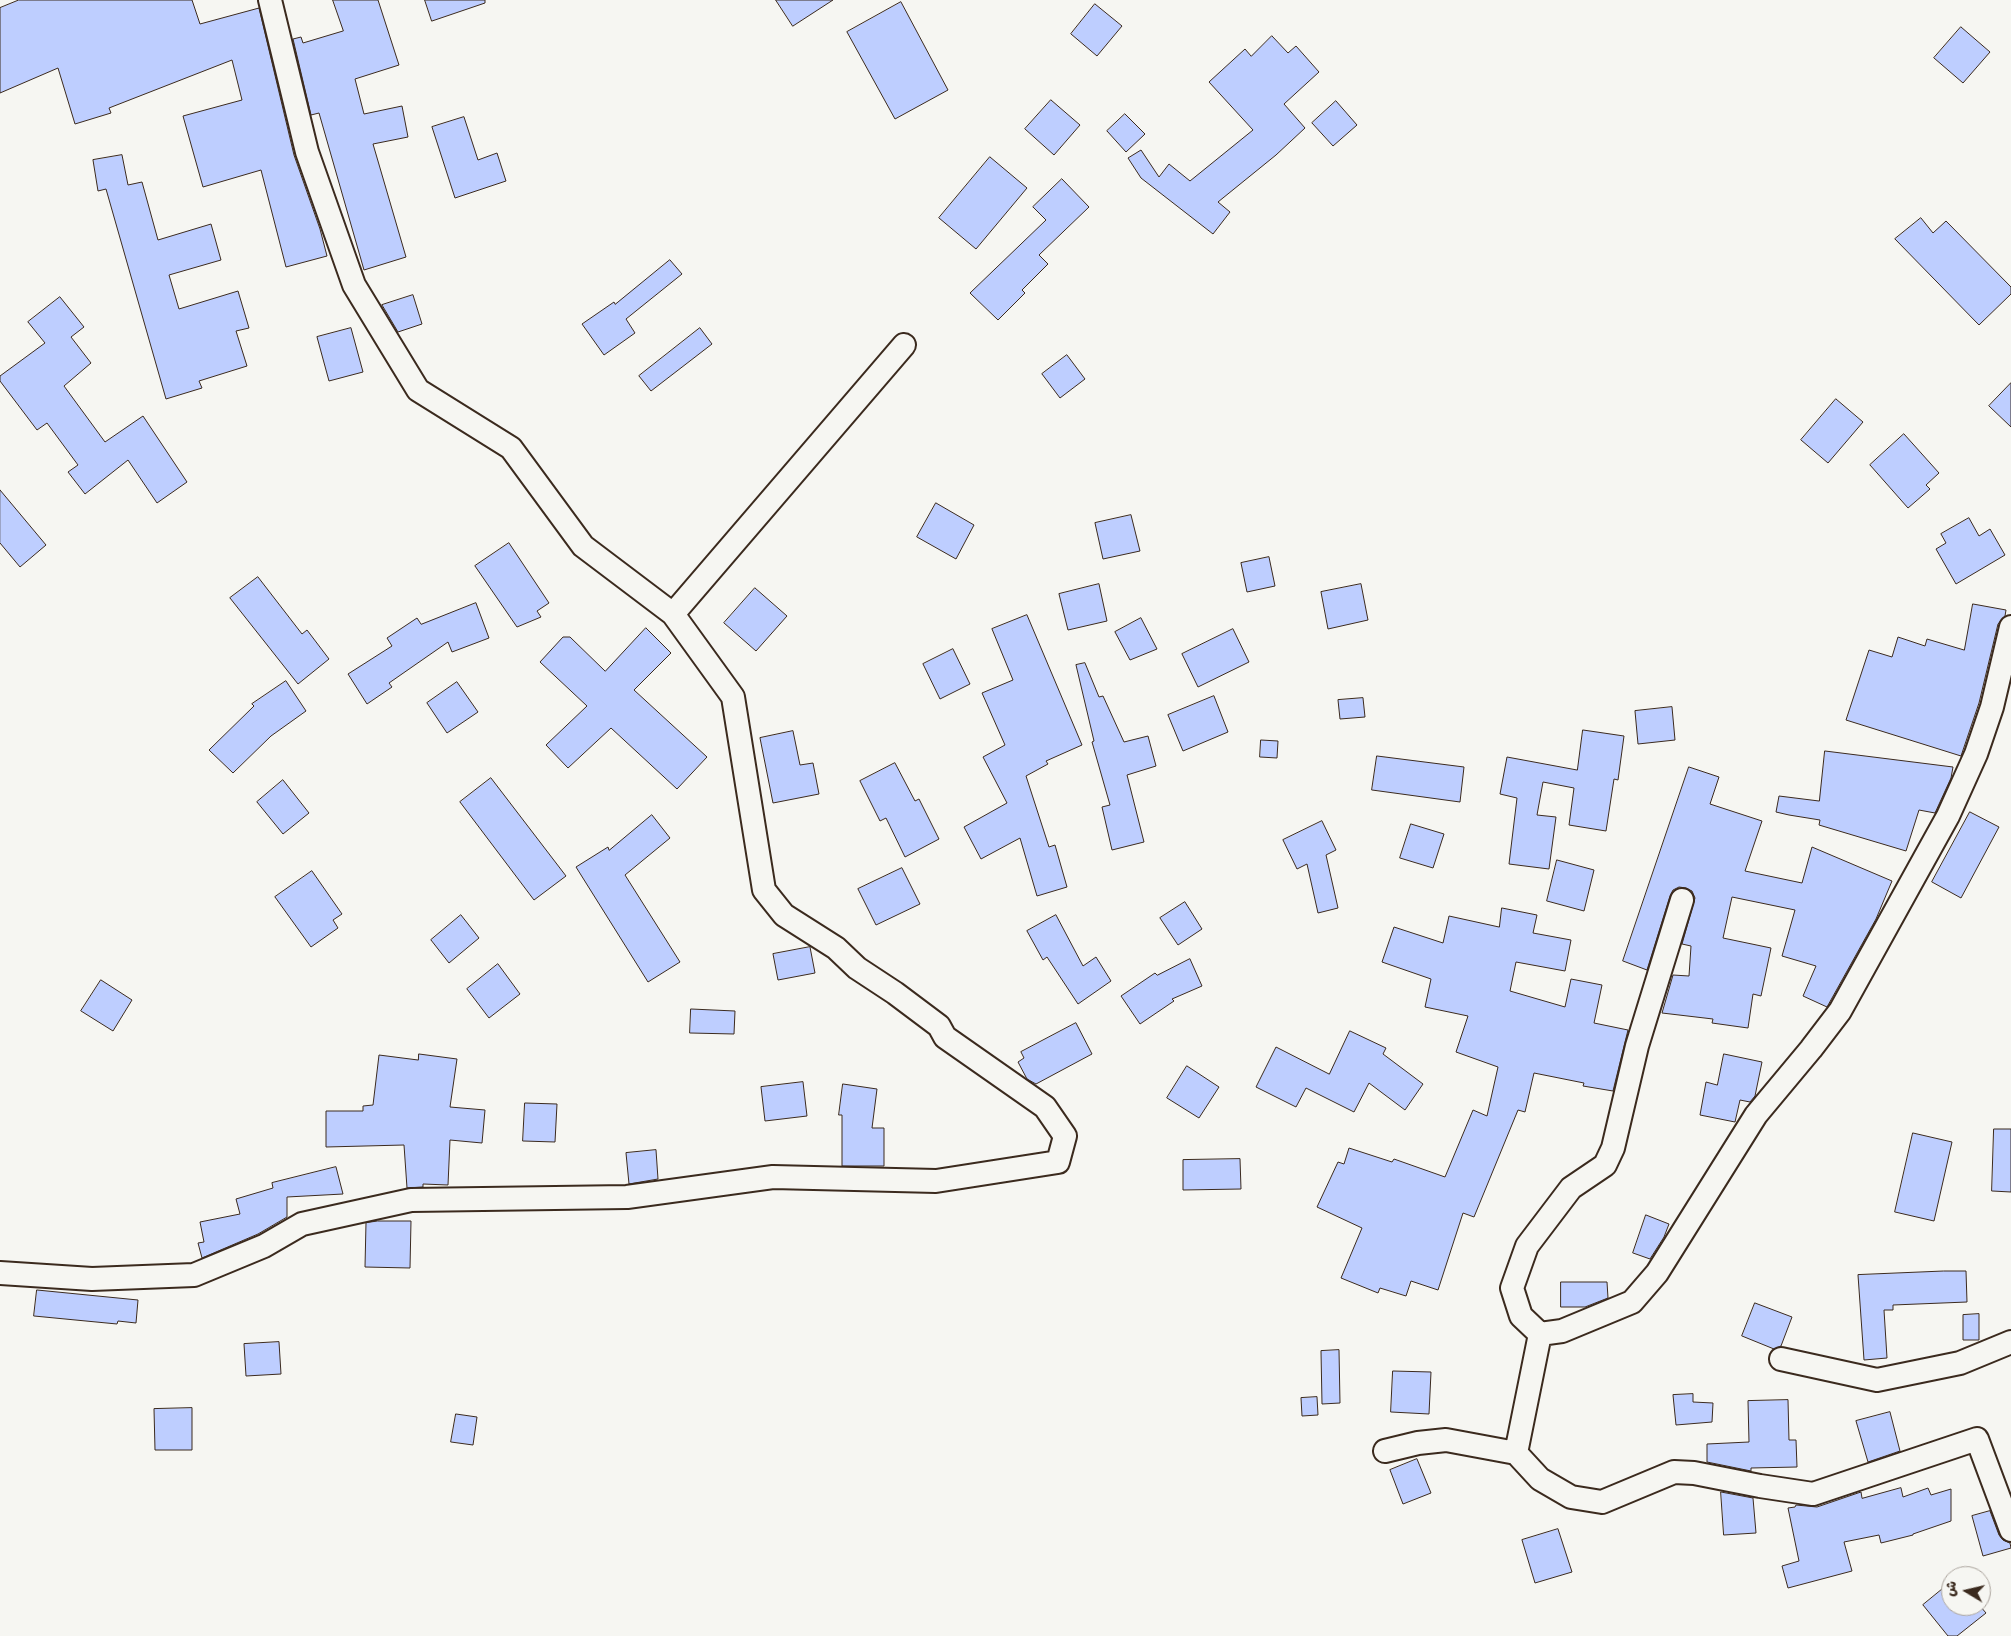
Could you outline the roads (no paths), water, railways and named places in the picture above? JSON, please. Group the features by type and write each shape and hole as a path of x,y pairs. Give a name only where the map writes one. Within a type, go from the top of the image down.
{"street":[{"path":"0,1272 92,1279 194,1275 264,1246 302,1224 411,1200 628,1197 774,1178 936,1181 1058,1162 1065,1136 1045,1107 945,1037 939,1026 895,993 857,968 836,948 784,915 764,890 733,697 673,614 583,546 511,448 418,390 354,286 307,152 270,0"},
{"path":"673,614 904,345"},
{"path":"1540,1334 1562,1331 1632,1302 1657,1272 1756,1115 1840,1011 1948,816 1968,772 1992,707 2011,627"},
{"path":"1540,1334 1521,1316 1512,1288 1527,1246 1571,1188 1605,1165 1613,1148 1637,1046 1682,900"},
{"path":"1516,1453 1540,1334"},
{"path":"1781,1359 1877,1380 1960,1363 2011,1342"},
{"path":"1385,1451 1418,1443 1446,1440 1516,1453 1540,1479 1572,1497 1602,1502 1674,1472 1694,1472 1760,1486 1813,1494 1976,1439 2011,1530"}]}
